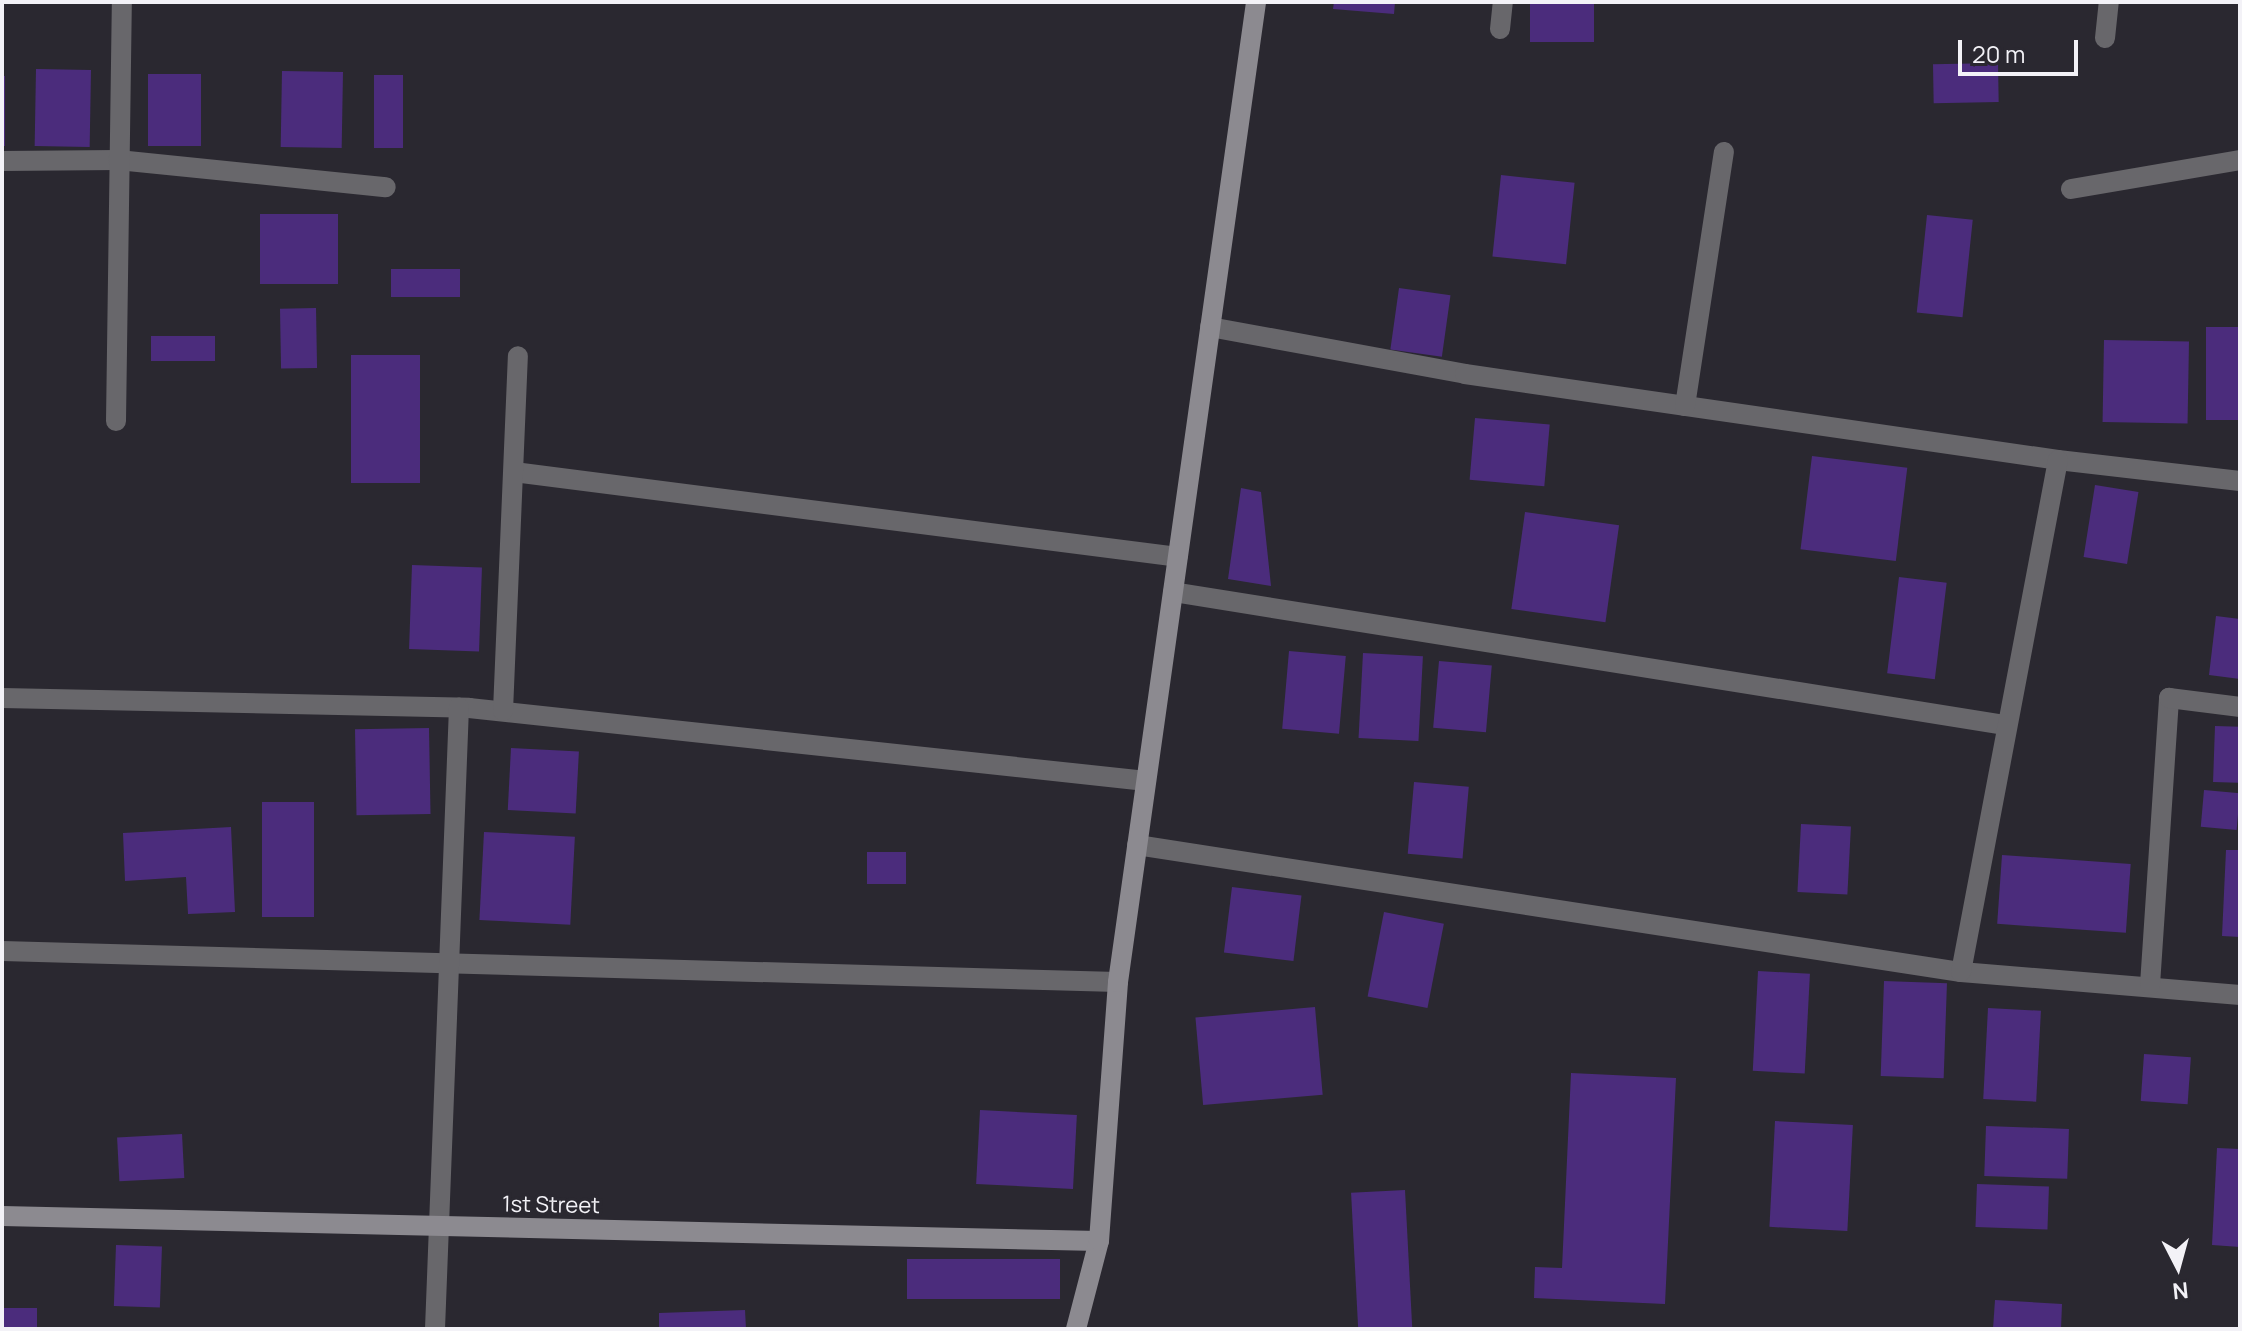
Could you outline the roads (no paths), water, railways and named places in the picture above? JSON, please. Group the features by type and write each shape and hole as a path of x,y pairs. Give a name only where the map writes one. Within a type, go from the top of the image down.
{"street":[{"path":"116,421 122,2"},
{"path":"1076,1329 1099,1241 1118,982 1256,2"},
{"path":"1500,29 1503,2"},
{"path":"2105,38 2109,2"},
{"path":"1685,406 1724,152"},
{"path":"2,161 118,160 386,187"},
{"path":"2071,189 2240,160"},
{"path":"1210,327 1465,374 2058,460 2240,481"},
{"path":"503,711 518,356"},
{"path":"1961,972 2005,725 2058,460"},
{"path":"514,472 1178,557"},
{"path":"1173,592 2005,725"},
{"path":"2,698 459,707 1146,781"},
{"path":"2150,985 2169,698 2240,707"},
{"path":"435,1329 459,707"},
{"path":"1137,845 1961,972 2150,985 2240,995"},
{"path":"2,951 1118,982"},
{"name":"1st Street","path":"2,1216 1099,1241"}]}
